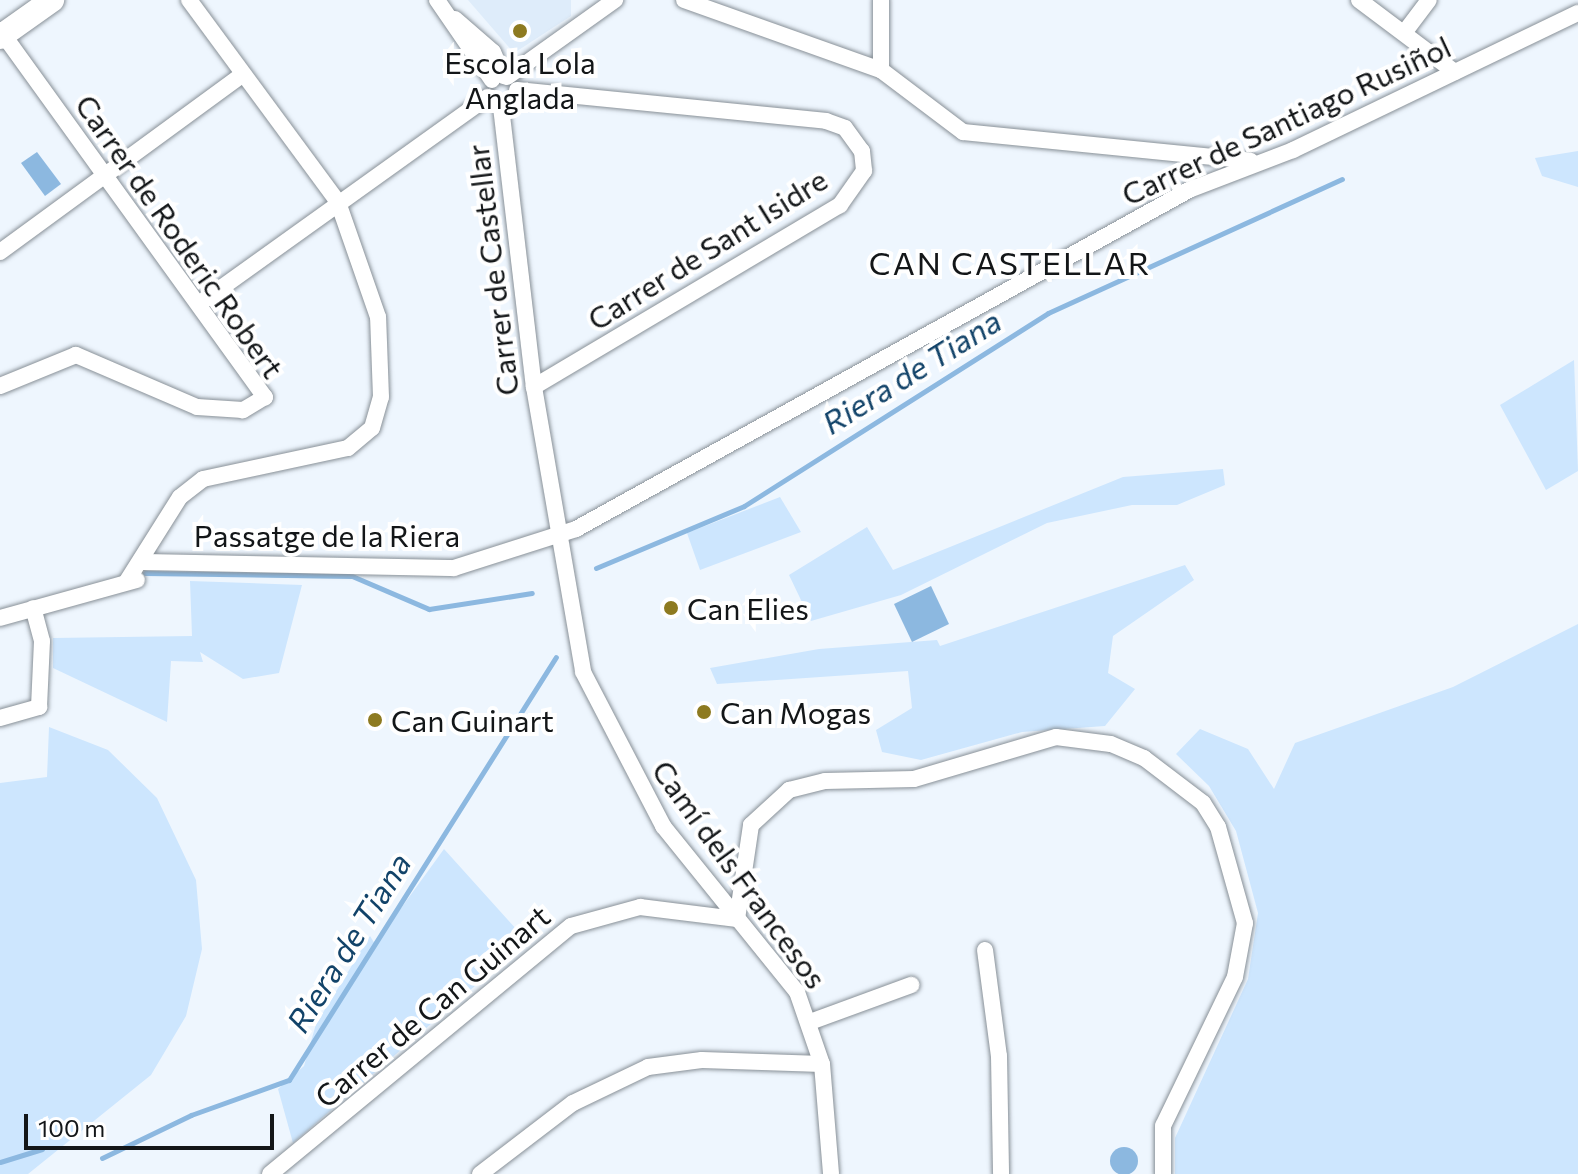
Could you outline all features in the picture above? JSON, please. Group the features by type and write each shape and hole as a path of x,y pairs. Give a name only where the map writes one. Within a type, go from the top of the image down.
{"street":[{"path":"1,34 52,0"},
{"path":"135,574 180,497 203,479 348,448 372,428 382,376 378,317 338,202 189,0"},
{"path":"200,303 338,202 495,102 505,80 615,0"},
{"path":"684,0 881,70 963,132 1251,161"},
{"path":"881,0 881,70"},
{"path":"1359,0 1455,72"},
{"path":"1404,33 1429,0"},
{"path":"442,7 505,80"},
{"name":"Carrer de Santiago Rusiñol","path":"557,534 1251,161 1293,150 1578,13"},
{"name":"Carrer de Roderic Robert","path":"0,386 76,355 165,399 224,411 256,408 265,397 200,303 1,34"},
{"path":"0,252 243,74"},
{"name":"Carrer de Castellar","path":"505,80 495,102 534,387 564,569"},
{"name":"Carrer de Sant Isidre","path":"505,80 826,121 845,128 862,151 864,171 840,205 534,387"},
{"name":"Passatge de la Riera","path":"0,618 135,574 381,561 454,568 557,534"},
{"name":"Camí dels Francesos","path":"564,569 580,664 615,745 663,826 758,942 810,1022 822,1064 831,1174"},
{"path":"0,718 39,707 42,641 33,608"},
{"path":"737,919 741,871 751,825 769,804 807,783 914,779 1056,737 1128,749 1175,778 1203,803 1230,852 1245,923 1235,977 1163,1126 1163,1174"},
{"path":"741,871 758,942"},
{"name":"Carrer de Can Guinart","path":"270,1174 571,926 640,907 737,919"},
{"path":"985,950 999,1056 1001,1174"},
{"path":"810,1022 911,985"},
{"path":"480,1174 584,1096 648,1067 822,1064"}],"shaded area":[{"name":"Escola Lola Anglada","path":"468,0 571,0 571,16 514,53"},
{"path":"1578,151 1578,187 1542,176 1535,158"},
{"path":"1574,360 1578,471 1546,490 1500,405"},
{"path":"1223,469 1225,485 1177,505 1132,505 1047,523 901,595 811,621 789,575 867,527 893,570 1123,477"},
{"path":"780,497 801,532 700,570 687,533"},
{"path":"1185,565 1194,580 1113,636 1108,673 1135,689 1105,726 1022,732 921,760 882,752 876,730 912,708 908,671 717,684 710,668 819,649 937,640 940,646"},
{"path":"190,581 302,585 279,673 243,679 200,652 203,662 171,661 167,722 53,668 53,638 192,636"},
{"path":"1578,624 1578,1174 1175,1174 1175,1138 1248,979 1258,913 1236,831 1209,786 1176,754 1200,729 1248,749 1274,789 1295,743 1453,687"},
{"path":"49,727 108,750 157,798 196,880 202,949 186,1016 151,1075 28,1174 0,1174 0,783 47,777"},
{"path":"444,849 527,941 293,1143 278,1089 304,1066 316,1024 370,936 375,944"}],"water":[{"path":"37,152 61,184 45,196 21,163"},
{"path":"931,586 949,624 912,642 894,604"},
{"path":"1124,1147 1134,1151 1138,1161 1134,1171 1124,1175 1114,1171 1110,1161 1114,1151"}],"waterway":[{"name":"Riera de Tiana","path":"596,568 744,506 1048,313 1342,179"},
{"path":"145,573 352,576 429,609 532,593"},
{"name":"Riera de Tiana","path":"102,1158 191,1115 289,1080 556,657"},
{"name":"Riera de Tiana","path":"0,1162 42,1149"}],"place":[{"name":"Escola Lola Anglada","path":"520,31"},
{"name":"Can Elies","path":"671,608"},
{"name":"Can Mogas","path":"704,712"},
{"name":"Can Guinart","path":"375,720"}],"district":[{"name":"CAN CASTELLAR","path":"1010,262"}]}
